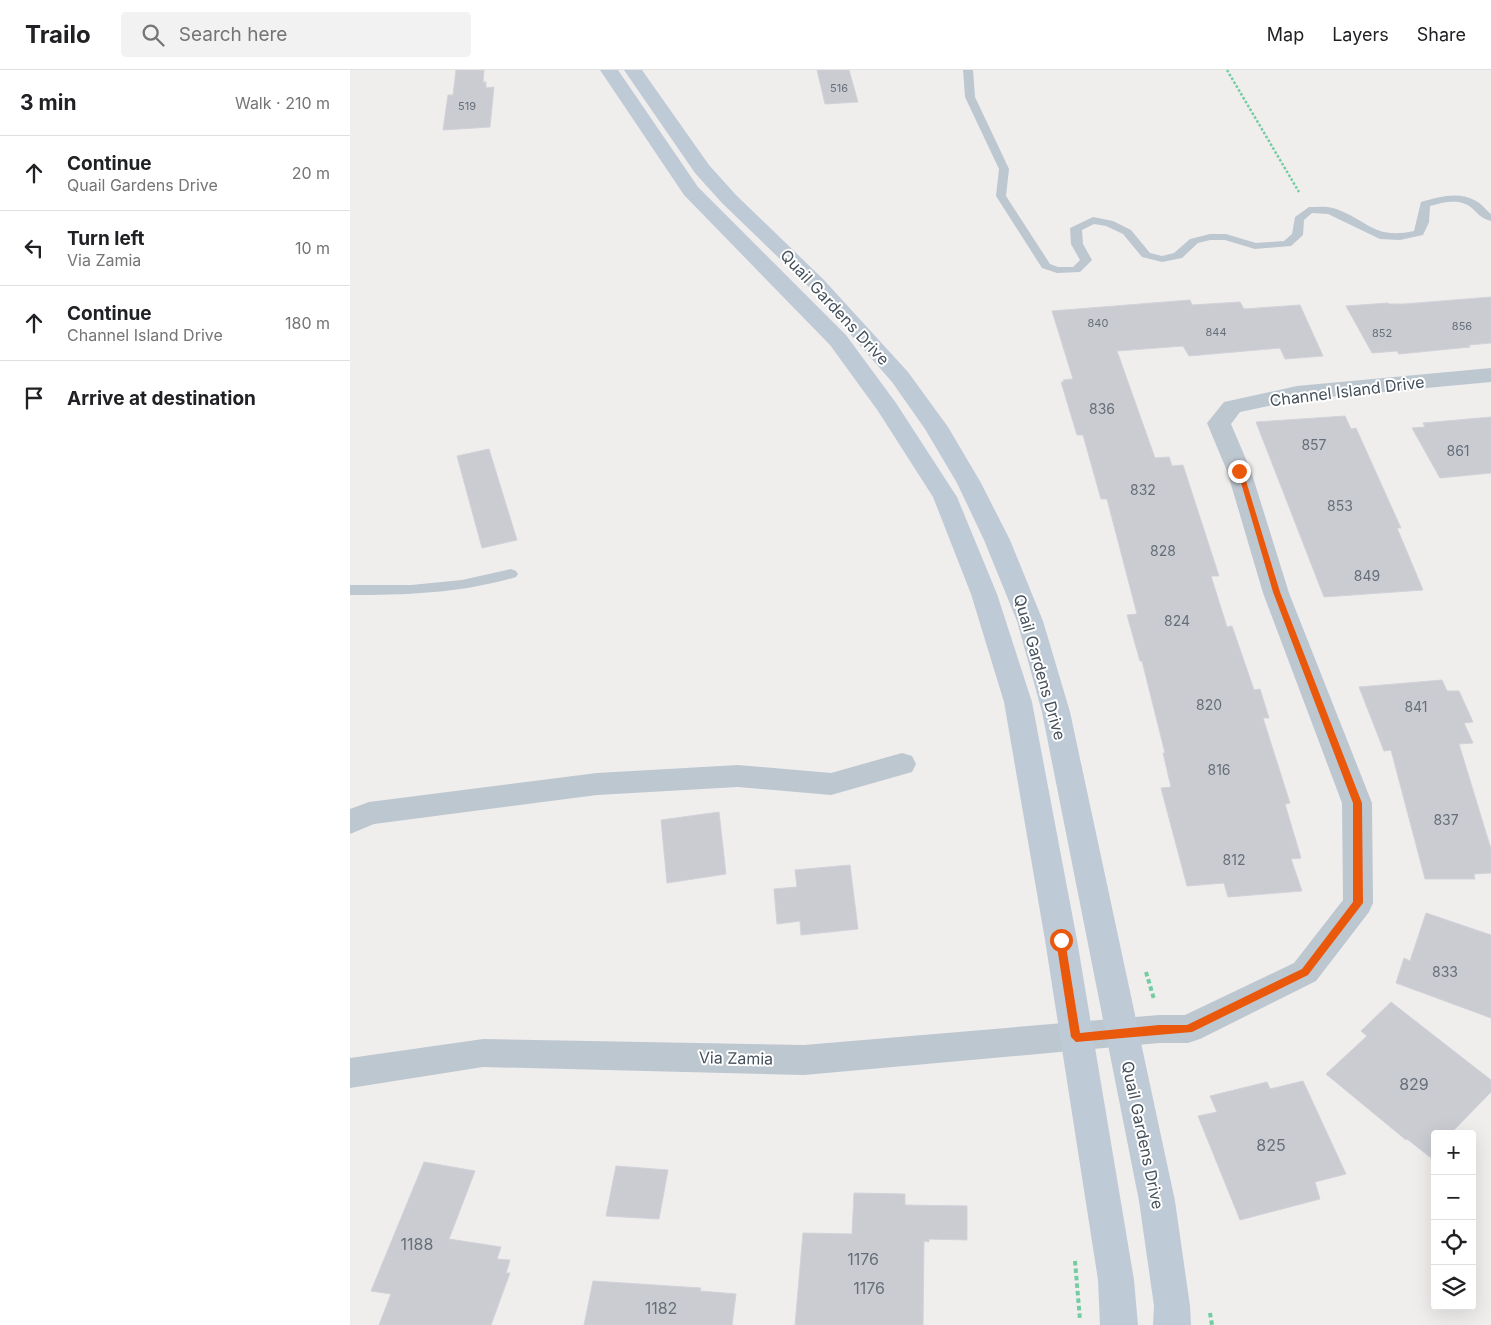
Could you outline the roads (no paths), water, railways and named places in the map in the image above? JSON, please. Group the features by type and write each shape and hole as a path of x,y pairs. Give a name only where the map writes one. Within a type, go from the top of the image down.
{"main road":[{"name":"Quail Gardens Drive","path":"609,70 647,130 691,191 838,340 888,408 946,497 984,594 1018,702 1061,940 1116,1280 1119,1325"},
{"name":"Quail Gardens Drive","path":"633,70 702,169 729,199 817,284 859,329 900,378 936,427 969,483 997,540 1030,621 1056,712 1157,1201 1172,1306 1172,1325"}],"street":[{"name":"Channel Island Drive","path":"1122,1033 1188,1029 1305,972 1358,903 1357,803 1276,592 1239,471 1219,423 1232,407 1297,393 1491,375"},
{"path":"350,822 369,813 597,784 738,776 831,784 902,764"},
{"name":"Via Zamia","path":"350,1073 483,1053 804,1060 1122,1033"}],"lane":[{"path":"968,70 970,97 1004,170 1001,196 1046,266 1057,270 1076,270 1086,260 1077,244 1076,228 1093,220 1109,223 1127,232 1146,255 1162,258 1178,256 1194,241 1210,237 1226,237 1256,246 1288,244 1297,235 1299,219 1309,210 1330,211 1380,236 1400,237 1419,233 1423,222 1425,204 1451,198 1472,203 1491,218"},
{"path":"350,590 462,585 512,574"}]}
